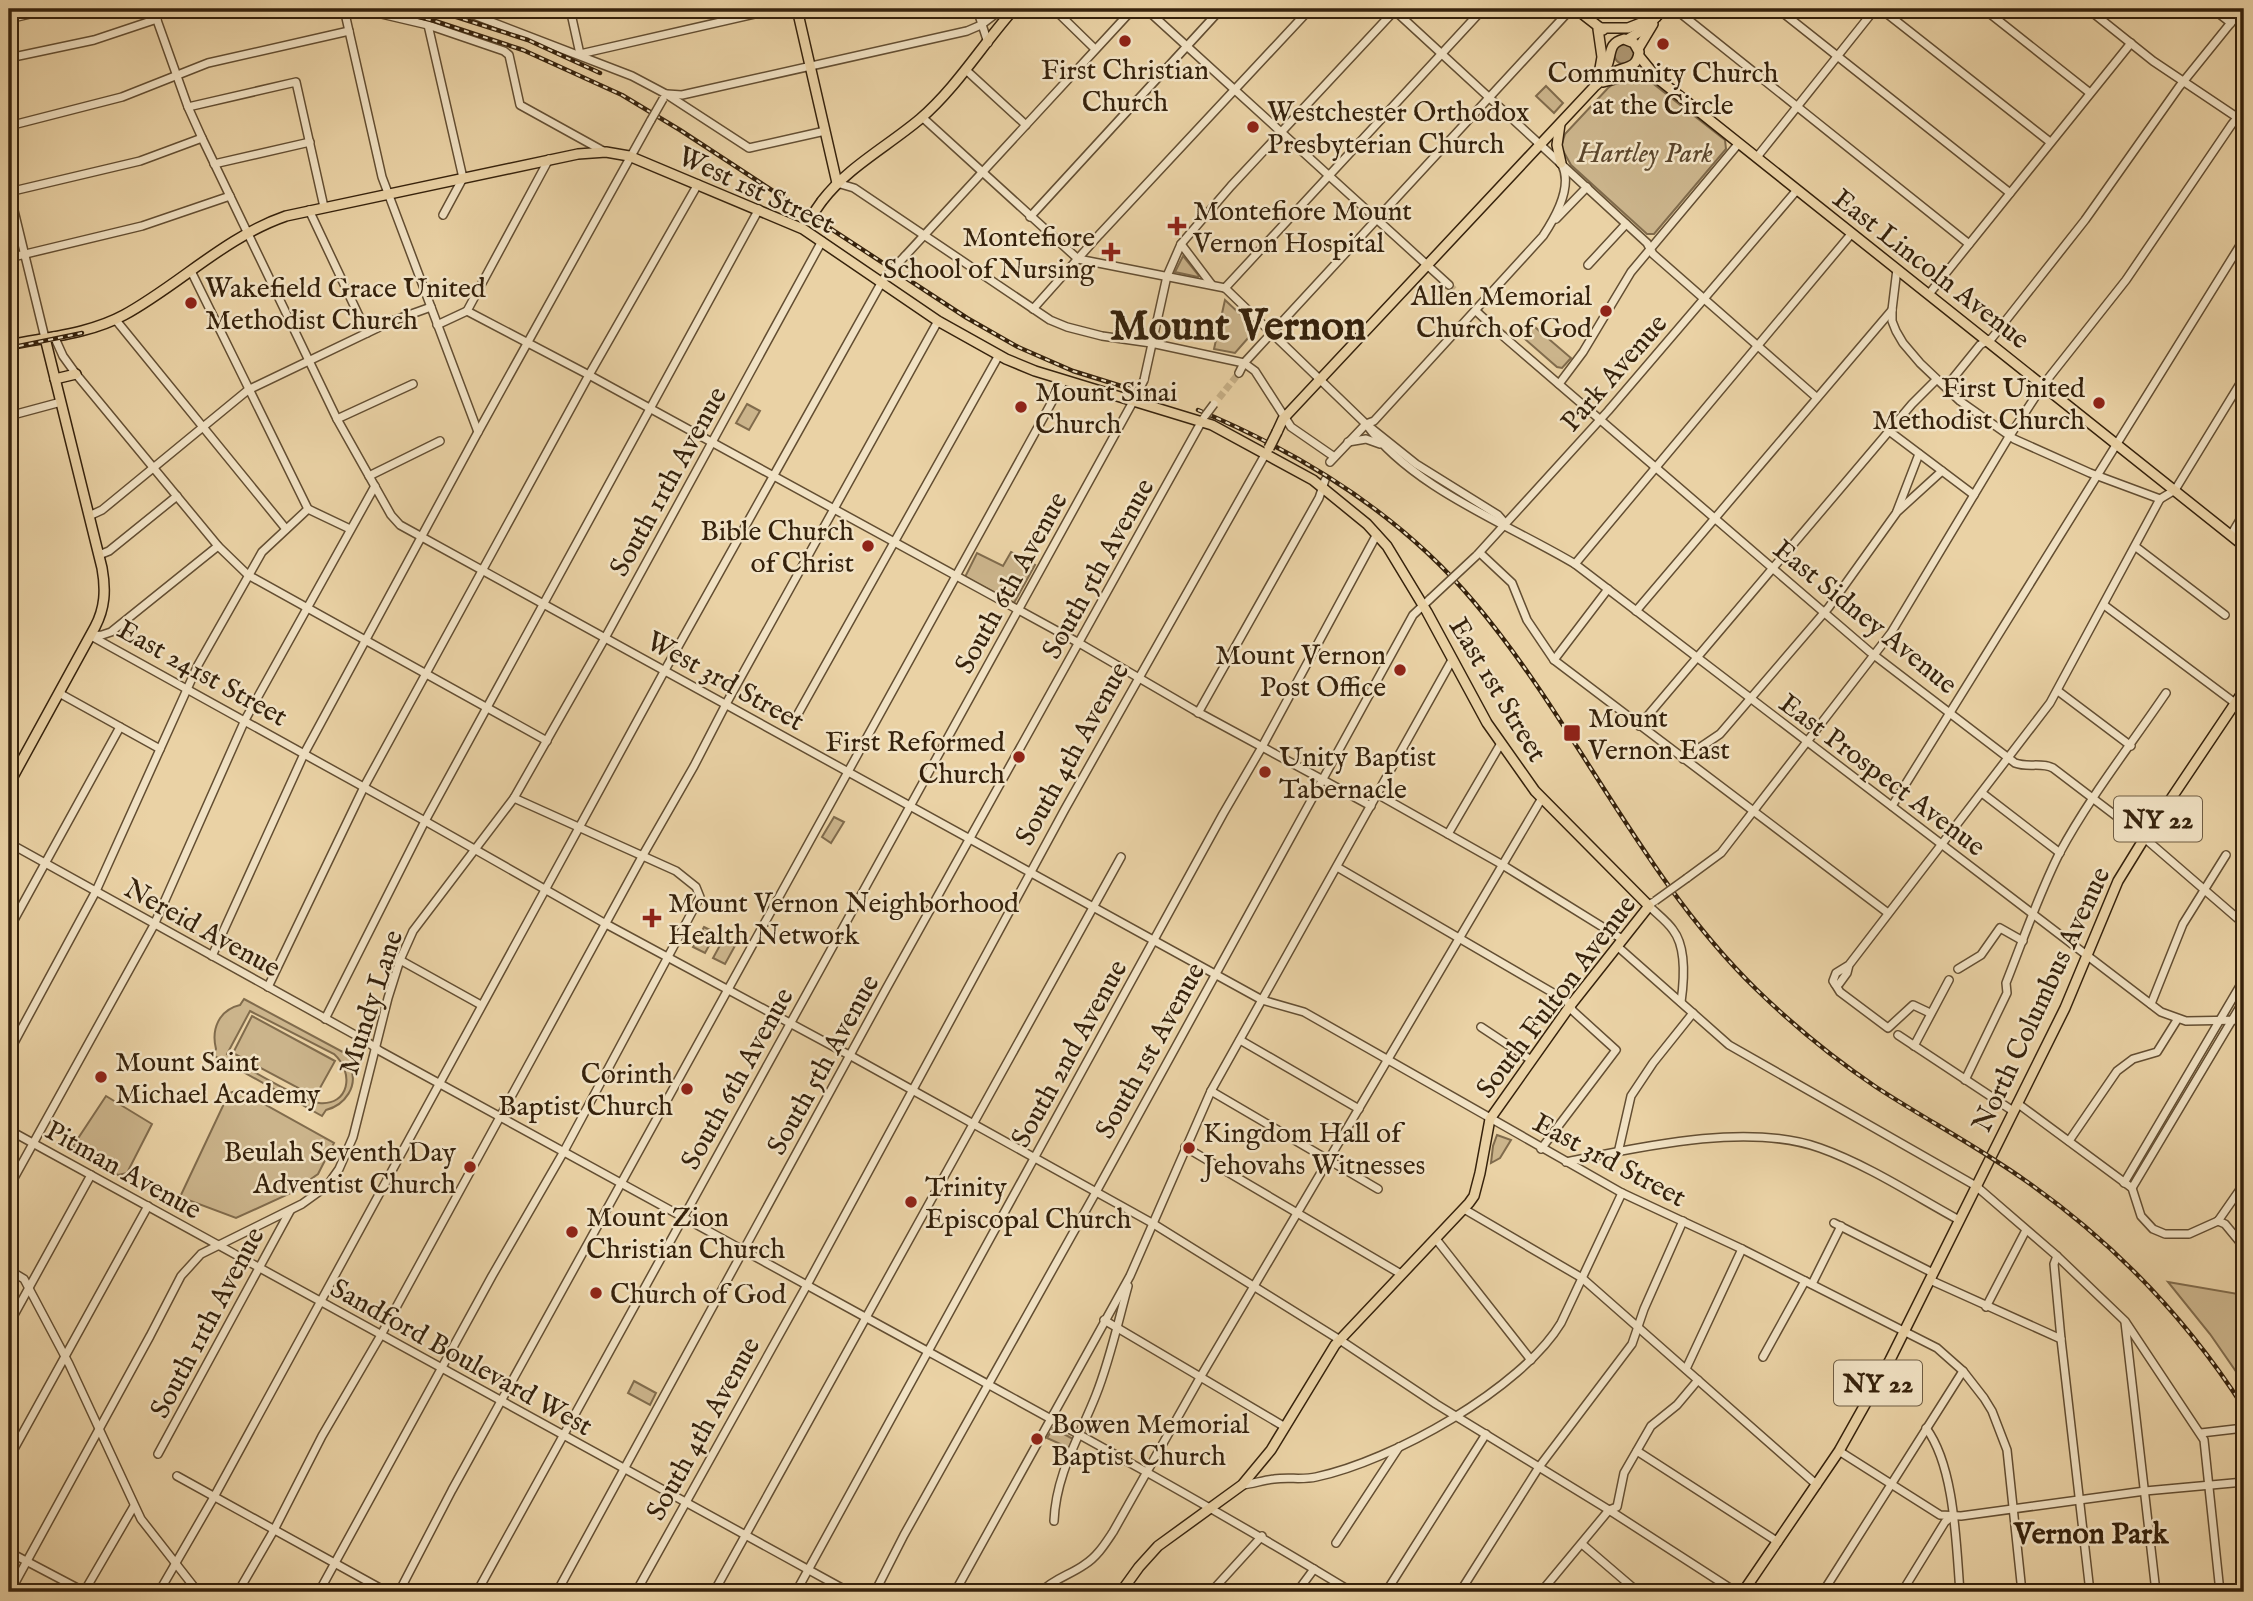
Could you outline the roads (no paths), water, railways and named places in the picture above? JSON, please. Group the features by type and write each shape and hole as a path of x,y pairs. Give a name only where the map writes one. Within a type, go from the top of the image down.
{"main road":[{"path":"797,9 836,183"},
{"path":"806,225 836,183 922,117 966,70 1014,9"},
{"path":"1574,9 1589,13 1615,65 1626,68"},
{"path":"1598,28 1628,28 1660,13"},
{"path":"1597,84 1616,41 1626,39 1644,29 1660,13"},
{"path":"1269,447 1283,419 1597,84 1609,74 1636,63 1660,13"},
{"path":"1598,28 1634,43 1639,52"},
{"path":"1597,84 1602,57 1598,28"},
{"name":"East Lincoln Avenue","path":"1639,52 1655,77 2244,546"},
{"name":"East Lincoln Avenue","path":"1626,68 1655,77"},
{"path":"1597,84 1630,75 1655,77"},
{"path":"1560,124 1557,145 1561,163"},
{"name":"West 1st Street","path":"9,345 90,328 115,319 247,233 278,219 549,159 606,152 629,156 759,209 806,225 822,240 884,279 939,321 999,355 1064,380 1136,398 1210,410 1269,447"},
{"name":"East 241st Street","path":"50,337 55,379 104,579 104,601 99,620 90,636"},
{"path":"55,379 76,374"},
{"name":"East 1st Street","path":"1269,447 1324,484 1377,534 1427,602 1451,660 1500,745 1542,798 1652,903"},
{"path":"9,784 90,636"},
{"name":"North Columbus Avenue","path":"1976,1186 2071,993 2112,893 2145,838 2244,690"},
{"name":"South Fulton Avenue","path":"1121,1592 1158,1546 1242,1485 1271,1450 1340,1339 1464,1209 1474,1196 1490,1119 1570,1006 1652,903"},
{"name":"NY 22","path":"1743,1592 1839,1451 1905,1331 1976,1186"}],"street":[{"path":"9,19 51,9"},
{"path":"9,1187 154,925 245,720 374,486 308,362 214,164 188,107 153,9"},
{"path":"344,9 382,177 478,432"},
{"path":"360,9 428,26 504,51 509,55 520,105 606,152"},
{"path":"458,9 632,76 749,148 825,131"},
{"path":"570,9 580,54"},
{"path":"580,54 777,9"},
{"path":"977,9 988,43"},
{"path":"665,97 810,68 967,31 981,25 1002,9"},
{"path":"1054,9 1095,49"},
{"path":"159,1592 214,1497 665,670 884,279 1133,9"},
{"path":"1146,9 1449,285"},
{"path":"1030,217 1221,9"},
{"path":"1033,309 1310,9"},
{"path":"1395,9 1647,243 1654,254 1816,397"},
{"name":"South 6th Avenue","path":"477,1592 1136,398 1144,380 1167,276 1181,244 1395,9"},
{"path":"922,117 1078,259 1225,288 1483,9"},
{"path":"1239,373 1244,363 1574,9"},
{"path":"1675,9 1969,244"},
{"path":"1777,9 2010,193"},
{"path":"1757,157 1875,9"},
{"path":"1881,9 2050,142"},
{"path":"1984,9 2090,93"},
{"path":"2088,9 2131,43 2241,120"},
{"path":"2213,9 2231,23"},
{"path":"1946,387 2085,220 2185,80 2242,9"},
{"path":"9,58 94,40 157,19"},
{"path":"428,26 463,178 443,215"},
{"path":"9,126 122,97 208,63 349,31"},
{"path":"1929,294 2131,43"},
{"path":"966,70 1026,125"},
{"path":"188,107 296,82 324,207"},
{"path":"212,956 303,754 629,156 665,97"},
{"name":"South Fulton Avenue","path":"1652,903 1721,853 1891,633 2009,436 2043,385 2126,280 2241,120 2244,110"},
{"path":"9,191 140,161 202,138"},
{"path":"214,164 310,142"},
{"path":"1559,384 1583,352 1630,272 1739,143"},
{"path":"437,325 467,311 549,159"},
{"path":"1551,224 1566,186 1565,170 1561,163"},
{"path":"836,183 854,188 1050,320 1067,327 1244,363 1255,371 1290,427 1332,459 1366,424 1374,421 1587,187"},
{"path":"268,987 365,787 590,375 698,184"},
{"name":"Park Avenue","path":"1427,602 1507,525 1797,190"},
{"name":"East 241st Street","path":"9,191 24,254 50,337"},
{"path":"9,258 142,226 230,197"},
{"path":"326,1019 425,821 759,209"},
{"path":"309,211 367,334"},
{"path":"1588,265 1626,224"},
{"path":"1575,564 1852,233"},
{"path":"1892,806 2244,239"},
{"name":"South 11th Avenue","path":"547,741 606,638 822,240"},
{"path":"1181,244 1213,286"},
{"path":"1897,269 1892,321 1903,343 1936,380 1960,401 2009,436 2097,475 2160,499"},
{"path":"191,271 308,509 350,529"},
{"name":"East Prospect Avenue","path":"1225,288 1366,424 1433,479 1483,515 1507,525 1575,564 2151,1004 2178,1020 2244,1020"},
{"path":"89,516 102,510 248,390 392,321 431,307"},
{"path":"1636,611 1892,310"},
{"path":"467,311 590,375 1079,643 1198,713 1370,806"},
{"name":"East Sidney Avenue","path":"1476,311 1874,655 2008,758 2022,765 2046,764 2094,799 2145,838 2244,925"},
{"path":"115,319 286,529"},
{"path":"238,1592 274,1530 321,1436 381,1335 833,509 939,321"},
{"path":"50,337 76,374 218,546 248,575 547,741"},
{"path":"794,721 999,355"},
{"path":"1930,1013 1913,1006 1888,1028 1840,992 1833,981 1836,973 1849,965 2058,691 2160,499 2175,490 2244,377"},
{"path":"398,1592 1064,380"},
{"path":"1639,726 1889,431 1936,380"},
{"path":"337,419 412,384"},
{"path":"9,416 61,402"},
{"name":"South 5th Avenue","path":"556,1592 1210,410"},
{"name":"East Prospect Avenue","path":"1366,424 1381,445 1412,470 1498,515 1507,525"},
{"path":"1889,431 1974,495"},
{"path":"1348,442 1366,439 1381,445"},
{"path":"369,476 440,441"},
{"name":"South 4th Avenue","path":"636,1592 807,1285 1031,872 1269,447"},
{"path":"1897,512 1919,454"},
{"path":"1683,759 1720,734 1824,612 1897,512 1942,471"},
{"path":"1198,713 1319,498 1324,484"},
{"name":"West 3rd Street","path":"374,486 400,525 1031,872"},
{"path":"99,555 109,551 177,496"},
{"path":"9,1052 96,891 187,689 248,575 262,552 308,509"},
{"path":"2231,535 2244,513"},
{"path":"1483,515 1491,527 1490,541"},
{"name":"South 2nd Avenue","path":"796,1592 1377,534"},
{"path":"90,636 111,632 218,546"},
{"path":"2136,547 2225,615"},
{"path":"1478,554 1512,583 1527,620 1553,660 1888,913"},
{"path":"1553,660 1608,589"},
{"name":"South 1st Avenue","path":"875,1592 1413,615 1427,602"},
{"path":"2104,605 2235,704"},
{"name":"East 241st Street","path":"90,636 245,720 606,924 912,1089 1152,1223 1340,1339 1456,1416 1736,1592"},
{"path":"955,1592 1130,1276 1211,1091 1451,660"},
{"path":"2058,691 2130,746"},
{"path":"59,693 160,749"},
{"path":"1965,1080 2007,993 2006,984 2032,914 2060,853 2166,693"},
{"path":"9,929 120,727"},
{"name":"Mundy Lane","path":"9,1592 181,1276 201,1254 290,1211 320,1192 344,1161 353,1137 400,960 419,921 514,798 547,741"},
{"path":"1447,834 1500,745"},
{"path":"1982,793 2060,853"},
{"path":"1377,794 1501,864 1620,942 1729,1045 1976,1186 2057,1256 2125,1321 2201,1433 2207,1459 2207,1487 2220,1592"},
{"path":"319,1592 700,897 696,887 682,875 514,798"},
{"path":"1041,1592 1055,1580 1085,1565 1099,1553 1113,1532 1201,1376 1542,798"},
{"name":"Nereid Avenue","path":"9,843 562,1153 1212,1508 1352,1592"},
{"path":"2151,1004 2175,942 2203,889 2226,855"},
{"path":"714,1592 1121,857"},
{"path":"1337,867 1567,1001 1573,1012 1616,1050 1541,1149"},
{"name":"East 3rd Street","path":"1031,872 1262,1000 1304,1012 1622,1193 1742,1249 1937,1349 1963,1371 1988,1405 2001,1432 2007,1450 2022,1592"},
{"name":"East 1st Street","path":"1652,903 1674,931 1679,943 1684,987 1681,1002"},
{"path":"1958,969 1981,955 2000,928 2023,941"},
{"path":"400,960 481,1005"},
{"path":"2124,1183 2222,1021 2244,979"},
{"path":"1914,1046 1949,980"},
{"path":"2132,1188 2244,1000"},
{"path":"1618,1153 1631,1096 1653,1063 1693,1013"},
{"path":"2069,1141 2117,1071 2133,1059 2157,1052 2178,1020"},
{"path":"1481,1027 1531,1060"},
{"path":"1898,1035 1965,1080 2069,1141 2132,1188 2146,1222 2165,1234 2189,1234 2218,1221 2241,1188 2244,1164"},
{"path":"1240,1040 1359,1109"},
{"path":"1211,1091 1378,1189"},
{"name":"Pitman Avenue","path":"9,1130 219,1245"},
{"path":"1565,1162 1717,1138 1796,1141 1847,1160 1959,1220"},
{"path":"1185,1147 1401,1274"},
{"path":"9,1324 91,1175"},
{"path":"1242,1485 1270,1479 1315,1477 1400,1446 1484,1399 1531,1360 1552,1338 1622,1193"},
{"path":"9,1458 148,1206"},
{"path":"1464,1209 1582,1278 1816,1485"},
{"name":"South 11th Avenue","path":"158,1454 290,1211"},
{"path":"1460,1592 1539,1467 1632,1344 1644,1309 1683,1221"},
{"path":"2218,1221 2225,1224 2244,1247"},
{"path":"1763,1357 1808,1282 1838,1224 1986,1307 2061,1339"},
{"path":"1986,1307 2026,1230"},
{"path":"1436,1239 1531,1360"},
{"name":"Sandford Boulevard West","path":"219,1245 849,1592"},
{"path":"1686,1369 1742,1249"},
{"path":"2057,1256 2054,1264 2061,1339 2091,1592"},
{"path":"9,1270 24,1279 65,1356 134,1507 150,1532 198,1592"},
{"path":"1054,1521 1055,1496 1096,1394 1130,1276"},
{"path":"1104,1320 1285,1427"},
{"path":"2125,1321 2156,1592"},
{"path":"1823,1592 1963,1371"},
{"path":"1541,1592 1609,1510 1617,1507 1624,1473 1651,1426 1677,1405 1698,1380"},
{"path":"1926,1428 1943,1458 1960,1592"},
{"path":"2201,1433 2244,1428"},
{"path":"1386,1592 1486,1434"},
{"path":"1336,1543 1400,1446"},
{"path":"1637,1451 1778,1542"},
{"path":"1839,1451 1940,1515 1952,1516 2145,1491 2244,1482"},
{"path":"177,1476 387,1592"},
{"path":"9,1552 84,1592 134,1507"},
{"path":"1902,1592 1945,1522 1952,1516"},
{"path":"1211,1592 1262,1536"},
{"path":"1582,1544 1638,1592"},
{"path":"1297,1592 1314,1569"}],"tunnel":[{"path":"1449,285 1476,311"},
{"path":"1219,398 1239,373"}],"railway":[{"path":"387,9 435,21 523,50 622,95 967,318 1018,347 1073,371 1150,395"},
{"path":"444,13 528,40 600,73"},
{"path":"9,348 82,333"},
{"path":"1198,410 1275,446 1348,490 1382,514 1445,570 1511,649 1643,850 1678,898 1715,945 1756,989 1814,1041 1860,1076 2008,1169 2089,1230 2173,1313 2222,1375 2244,1408"}],"place":[{"name":"First Christian Church","path":"1125,41"},
{"name":"Community Church at the Circle","path":"1663,44"},
{"name":"Westchester Orthodox Presbyterian Church","path":"1253,127"},
{"name":"Montefiore Mount Vernon Hospital","path":"1177,226"},
{"name":"Montefiore School of Nursing","path":"1111,252"},
{"name":"Wakefield Grace United Methodist Church","path":"191,303"},
{"name":"Allen Memorial Church of God","path":"1606,311"},
{"name":"First United Methodist Church","path":"2099,403"},
{"name":"Mount Sinai Church","path":"1021,407"},
{"name":"Bible Church of Christ","path":"868,546"},
{"name":"Mount Vernon Post Office","path":"1400,670"},
{"name":"Mount Vernon East","path":"1572,733"},
{"name":"First Reformed Church","path":"1019,757"},
{"name":"Unity Baptist Tabernacle","path":"1265,772"},
{"name":"Mount Vernon Neighborhood Health Network","path":"652,918"},
{"name":"Mount Saint Michael Academy","path":"101,1077"},
{"name":"Corinth Baptist Church","path":"687,1089"},
{"name":"Kingdom Hall of Jehovahs Witnesses","path":"1189,1148"},
{"name":"Beulah Seventh Day Adventist Church","path":"470,1167"},
{"name":"Trinity Episcopal Church","path":"911,1202"},
{"name":"Mount Zion Christian Church","path":"572,1232"},
{"name":"Church of God","path":"596,1293"},
{"name":"Bowen Memorial Baptist Church","path":"1037,1439"}],"district":[{"name":"Mount Vernon","path":"1238,324"},
{"name":"Vernon Park","path":"2091,1533"}],"park label":[{"name":"Hartley Park","path":"1645,152"}]}
